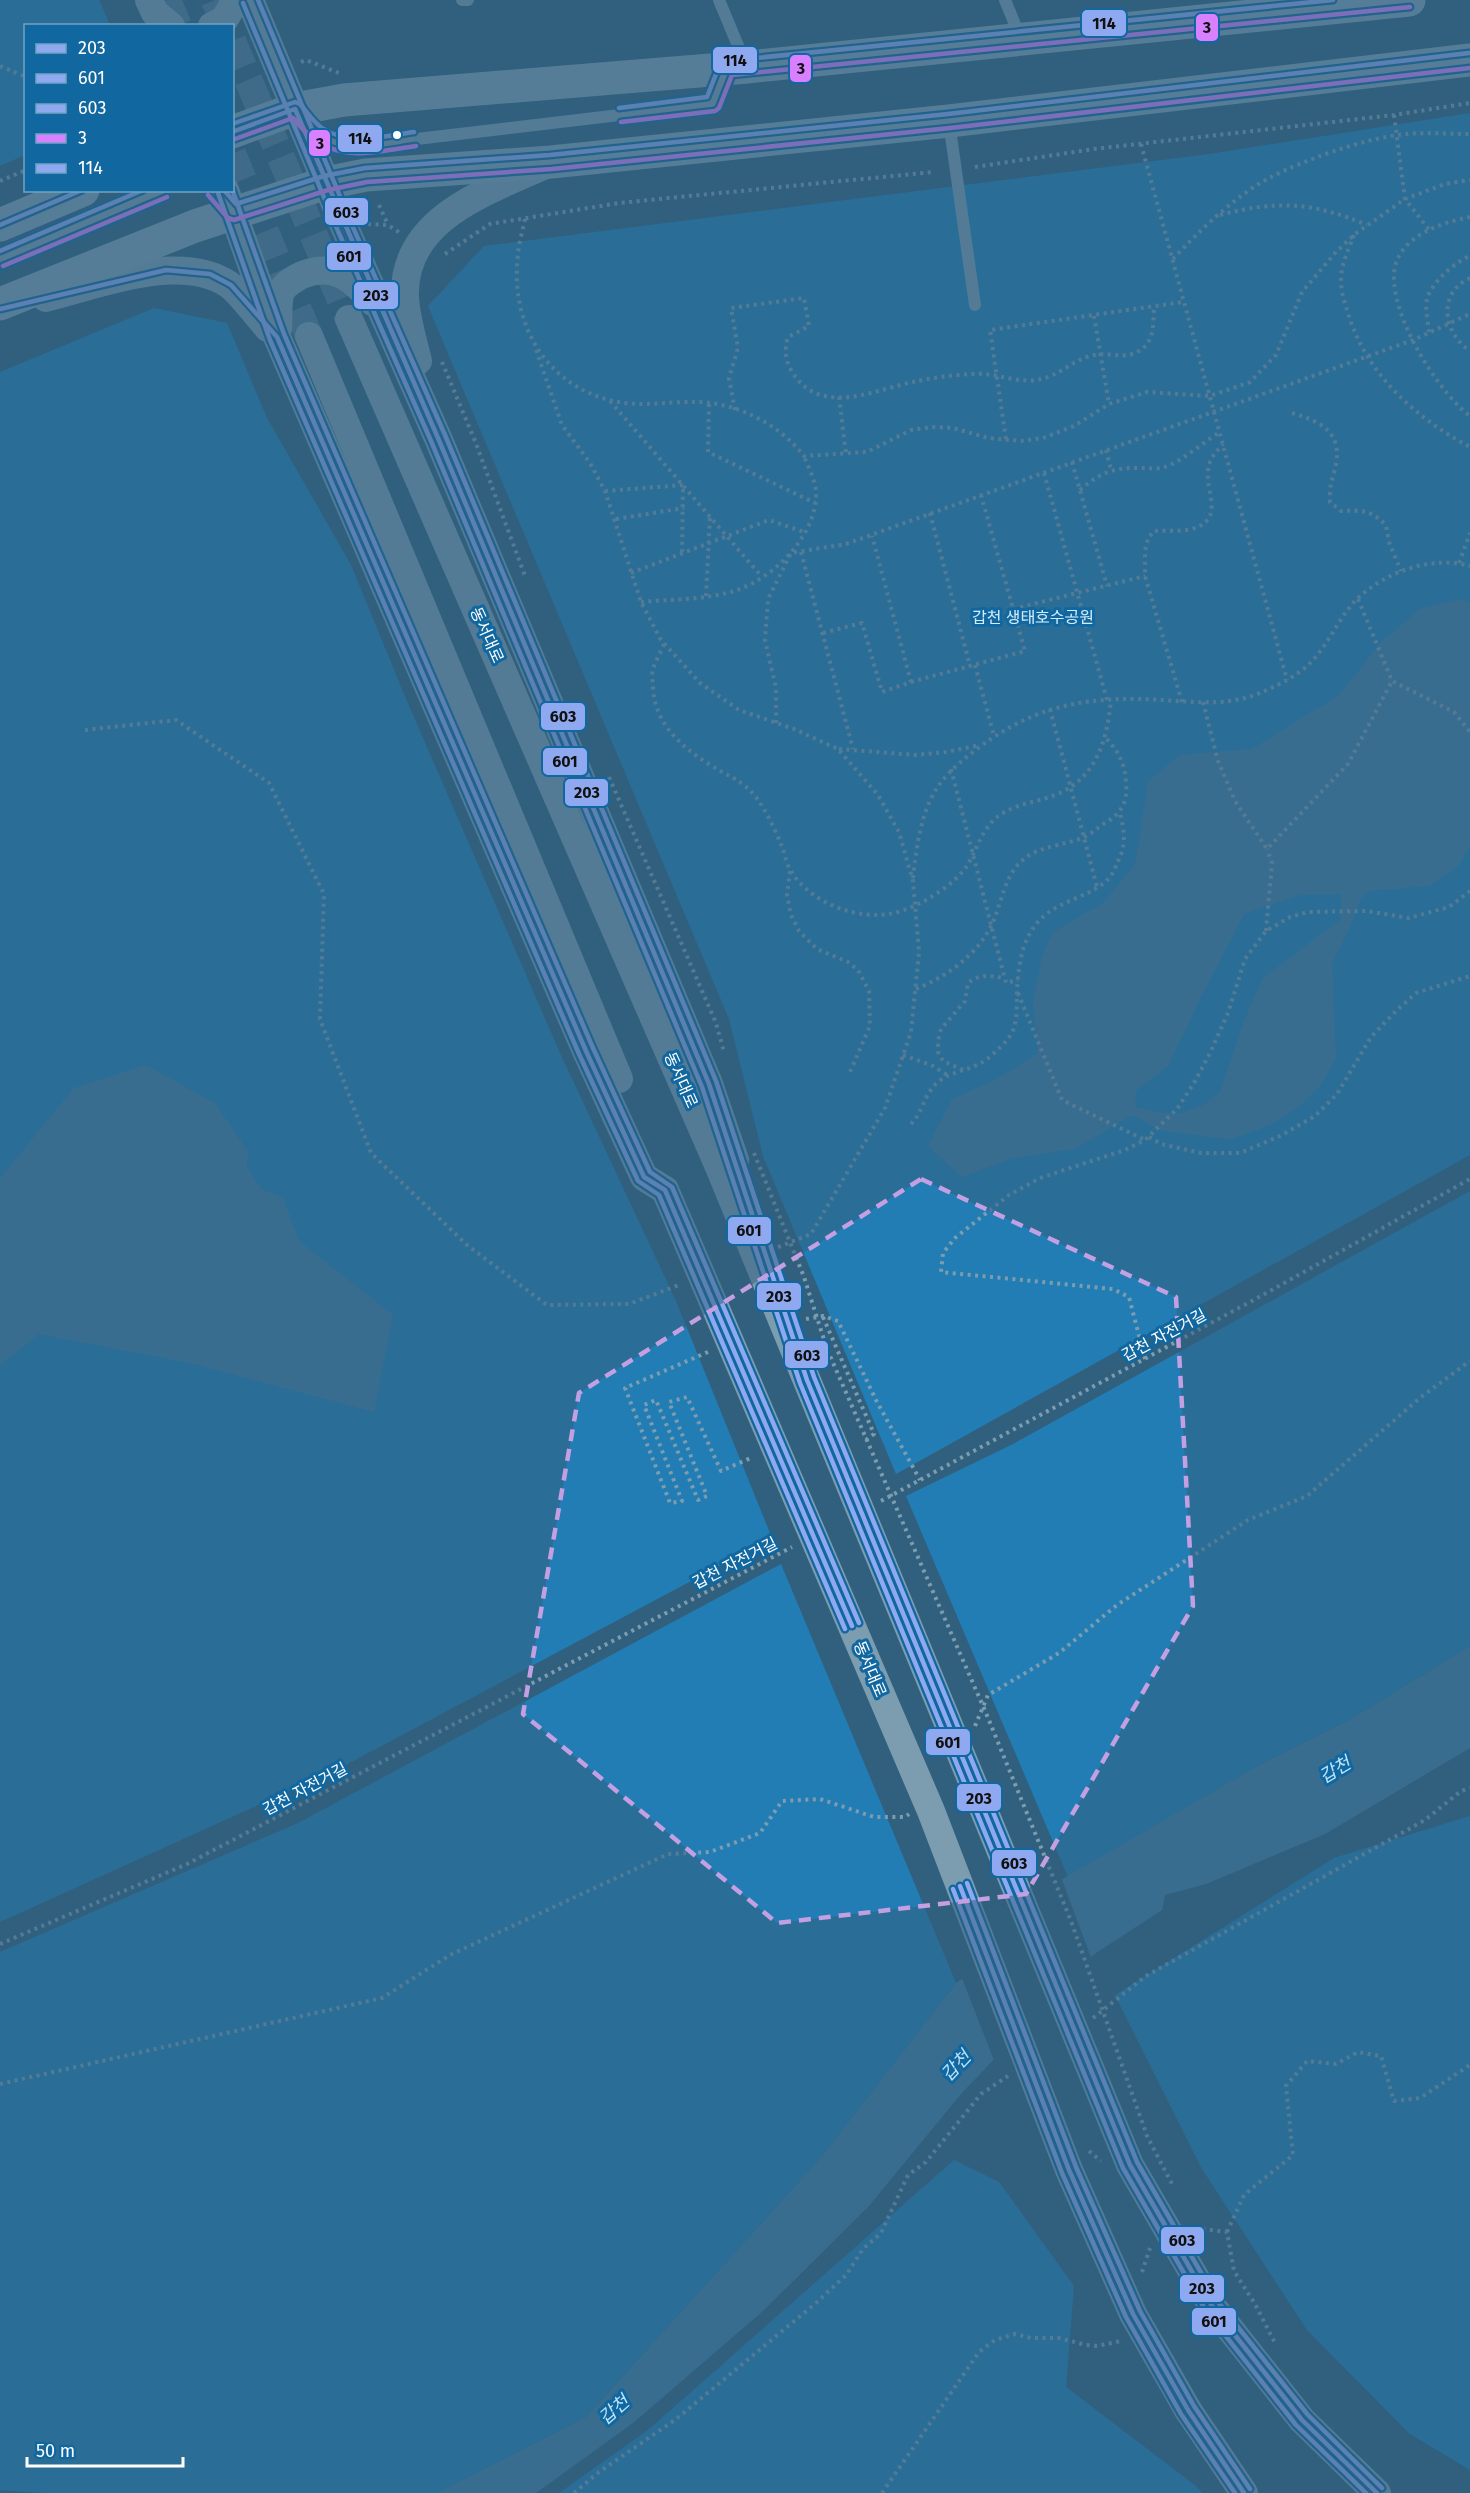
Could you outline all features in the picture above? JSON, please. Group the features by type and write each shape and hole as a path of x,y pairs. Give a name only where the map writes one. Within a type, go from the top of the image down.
{"main road":[{"path":"234,131 296,109 344,100 737,68 1409,0"},
{"path":"0,307 184,230 224,198 326,183 366,174 551,162 949,121 1470,60"},
{"path":"0,225 78,192"}],"street":[{"path":"148,0 157,24"},
{"path":"148,0 155,13 169,24"},
{"path":"216,24 224,20 236,0"},
{"path":"250,0 326,183 438,438 740,1155 807,1380 1130,2164 1212,2306 1302,2420 1377,2493"},
{"path":"438,438 410,331 405,297 407,273 419,244 440,219 461,205 551,162"},
{"path":"224,198 277,337 586,1051 644,1177 665,1190"},
{"path":"0,307 165,270 210,274 231,285 277,337"},
{"path":"277,337 281,292 294,278 315,270 335,272 348,277 382,312"},
{"name":"동서대로","path":"349,319 740,1155"},
{"name":"동서대로","path":"309,336 665,1190 931,1811 1069,2170 1133,2314 1188,2410 1244,2493"}],"lane":[{"path":"462,0 468,0"},
{"path":"296,109 317,134 334,144 366,145 712,104 737,68 719,0"},
{"path":"1005,0 1021,38"},
{"path":"949,121 975,305"},
{"path":"0,259 159,192"}],"path":[{"path":"306,60 340,74"},
{"path":"0,66 24,76"},
{"path":"975,167 1141,144 1394,115 1470,103"},
{"path":"1394,115 1405,199 1430,231"},
{"path":"1172,260 1219,215 1270,177 1357,144 1397,136 1470,134"},
{"path":"1141,144 1287,680"},
{"path":"0,181 24,171"},
{"path":"440,258 490,224 619,203 933,172"},
{"path":"804,456 867,452 911,430 932,427 953,428 988,438 1021,441 1043,438 1074,426 1110,404 1147,392 1210,396 1250,382 1276,355 1302,292 1336,252 1355,234 1405,199 1445,184 1470,180"},
{"path":"1219,215 1266,206 1293,204 1318,207 1367,225"},
{"path":"361,223 388,225 379,205"},
{"path":"1470,217 1446,223 1407,245 1398,257 1394,276 1402,316 1413,340 1442,389 1470,416"},
{"path":"525,219 518,255 518,285 522,316 562,424"},
{"path":"1355,234 1341,271 1342,293 1350,320 1366,357 1410,408 1437,428 1470,447"},
{"path":"1430,332 1427,298 1442,277 1461,259 1470,256"},
{"path":"1470,278 1453,291 1448,309 1451,332 1458,343 1470,351"},
{"path":"735,410 729,378 738,348 731,308 804,298 809,326 788,338 785,350 787,363 797,379 810,391 852,398 918,381 973,374 997,374 1008,379 1036,380 1053,376 1087,357 1128,356 1141,350 1152,336 1154,306"},
{"path":"1006,439 990,330 1183,302"},
{"path":"641,602 706,596 737,590 762,577 791,553 846,544 1413,340 1470,314"},
{"path":"1094,315 1110,404"},
{"path":"536,350 563,378 594,396 626,403 709,404 735,410 782,432 804,456 816,490 814,503 808,525 768,599 765,640 776,688 776,723"},
{"path":"439,355 475,441 529,586"},
{"path":"839,397 846,454"},
{"path":"610,400 762,577"},
{"path":"709,404 708,452 814,503"},
{"path":"1292,413 1316,420 1329,431 1338,449 1336,467 1329,486 1330,501 1341,511 1360,510 1373,513 1386,525 1389,542 1401,571"},
{"path":"1080,490 1098,476 1111,470 1125,467 1154,469 1171,465 1220,432"},
{"path":"1182,702 1145,576 1144,551 1148,538 1154,531 1181,530 1204,523 1211,511 1213,498 1208,473 1211,458 1224,444"},
{"path":"1106,450 1111,470"},
{"path":"1072,462 1107,586"},
{"path":"664,644 652,671 654,703 667,729 688,749 713,767 735,777 756,797 771,822 790,871 807,889 836,908 866,915 894,913 938,893 968,864 972,852 987,827 1002,814 1017,806 1054,796 1071,787 1084,776 1098,757 1106,738 1109,700 1044,473"},
{"path":"605,491 683,484"},
{"path":"682,554 683,484"},
{"path":"823,633 862,624 882,692 1025,651 981,495"},
{"path":"616,519 684,508"},
{"path":"930,513 970,666"},
{"path":"706,596 710,516"},
{"path":"631,573 769,520 804,532"},
{"path":"1459,563 1470,533"},
{"path":"872,536 911,682"},
{"path":"801,552 853,749"},
{"path":"913,880 918,836 930,801 951,769 982,744 1027,717 1050,709 1109,700 1232,702 1260,693 1287,680 1310,663 1330,640 1344,615 1358,599 1401,571 1429,564 1459,563 1470,566"},
{"path":"1013,609 1145,576"},
{"path":"1358,599 1392,681 1454,712 1470,732"},
{"path":"975,665 994,736"},
{"path":"1267,849 1348,764 1392,681"},
{"path":"1203,702 1218,761 1234,801 1267,849 1272,863 1266,931"},
{"path":"1050,709 1097,886"},
{"path":"915,989 934,982 952,970 981,941 991,926 1009,878 1016,866 1042,849 1084,837 1116,818 1124,807 1127,789 1125,772 1122,759 1106,738"},
{"path":"838,750 853,749 879,754 915,755 946,752 982,744"},
{"path":"951,769 1006,983 1018,980"},
{"path":"609,776 716,1023 725,1056"},
{"path":"911,1125 918,1118 925,1099 935,1085 947,1075 982,1063 1008,1040 1017,1024 1017,989 1024,942 1037,923 1057,905 1097,886 1110,877 1121,856 1126,834 1119,813"},
{"path":"790,871 787,895 791,915 799,931 817,949 848,962 858,970 869,991 870,1026 850,1072"},
{"path":"1145,1359 1129,1297 1113,1289 941,1272 943,1253 955,1238 1009,1195 1040,1178 1125,1150 1147,1138 1177,1109 1210,1053 1228,1013 1245,959 1266,931 1290,917 1308,912 1362,911 1409,918 1449,906 1470,891"},
{"path":"963,1071 943,1060 938,1052 941,1029 965,1001 968,983 976,977 985,975 1005,978"},
{"path":"1017,989 1062,1101 1161,1144 1201,1154 1240,1153 1280,1136 1316,1116 1337,1094 1371,1037 1416,993 1470,976"},
{"path":"903,1055 933,1066 947,1075"},
{"path":"740,1155 804,1276 827,1349 986,1713 1071,1921 1147,2136 1173,2187"},
{"name":"갑천 자전거길","path":"879,1502 1145,1359 1470,1179"},
{"path":"823,1316 874,1434 866,1440"},
{"path":"975,1727 988,1695 1059,1653 1117,1605 1248,1520 1307,1496 1421,1397 1470,1361"},
{"path":"625,1388 670,1503 682,1501 644,1405 656,1400 698,1500 707,1496 669,1402 687,1397 721,1471 755,1456"},
{"name":"갑천 자전거길","path":"0,1944 187,1864 796,1545"},
{"path":"1084,2025 1146,1976 1425,1820 1461,1791 1470,1788"},
{"path":"0,2084 382,1998 450,1955 668,1854 710,1852 760,1833 782,1801 820,1799 874,1817 905,1817 914,1809"},
{"path":"1227,2232 1244,2195 1293,2155 1286,2086 1307,2061 1336,2064 1358,2052 1381,2056 1394,2101 1420,2098 1470,2064"},
{"path":"574,2493 599,2472 675,2420 816,2303 846,2275 863,2249 880,2233 908,2175 926,2162 981,2094 1009,2076"},
{"path":"1189,2219 1200,2239"},
{"path":"1139,2279 1153,2239"},
{"path":"1262,2333 1276,2351"},
{"path":"882,2493 979,2352 995,2340 1015,2334 1031,2338 1059,2338 1097,2346 1122,2340 1128,2334"}],"highlighted area":[{"path":"921,1179 1176,1297 1193,1606 1026,1894 777,1923 523,1714 579,1393"}],"green space":[{"path":"0,0 99,0 110,24 24,24 24,155 0,166"},
{"name":"갑천 생태호수공원","path":"1470,113 1470,1155 896,1474 763,1156 729,1019 428,306 484,246 1209,154"},
{"path":"154,308 227,323 267,418 351,565 406,699 560,1053 676,1301 772,1538 340,1768 0,1922 0,372"},
{"path":"1470,1191 1470,1646 1351,1719 1261,1764 1068,1877 906,1496 1013,1444"},
{"path":"781,1564 956,1983 823,2155 586,2417 437,2493 45,2493 0,2490 0,1952 298,1823"},
{"path":"1470,1816 1470,2470 1410,2434 1307,2330 1202,2169 1115,1995 1334,1858"},
{"path":"954,2160 999,2182 1074,2286 1066,2387 1196,2486 1202,2493 559,2493 648,2430"}],"water":[{"path":"1459,599 1470,602 1470,846 1459,865 1430,886 1368,891 1360,900 1352,923 1332,964 1336,1059 1321,1085 1296,1109 1268,1126 1231,1139 1163,1131 1132,1115 1075,1149 1012,1158 962,1177 928,1146 952,1099 997,1079 1038,1053 1033,1001 1042,957 1052,933 1103,903 1135,865 1148,782 1179,755 1252,749 1339,695 1382,641 1420,609","holes":["1341,894 1341,919 1263,978 1244,1021 1220,1092 1202,1106 1179,1114 1161,1113 1135,1107 1136,1091 1168,1066 1244,914 1301,895"]},
{"path":"145,1065 215,1103 249,1153 246,1166 261,1189 283,1197 299,1241 393,1315 374,1412 190,1363 39,1334 0,1365 0,1178 74,1088"},
{"name":"갑천","path":"1470,1646 1470,1748 1325,1834 1206,1884 1165,1895 1162,1910 1093,1955 961,2094 868,2207 763,2311 633,2423 536,2493 437,2493 586,2417 823,2155 956,1983 991,1959 1038,1933 1061,1880 1261,1764 1351,1719"}],"pier":[{"path":"1061,1877 1092,1960 995,2063 961,1976 1036,1931"}],"tunnel":[{"path":"167,0 177,24"},
{"path":"215,0 225,24"},
{"path":"234,46 349,319"},
{"path":"234,159 309,336"}],"transit line":[{"name":"603","path":"258,0 352,225 445,435 716,1081 814,1377 1137,2162 1218,2302 1308,2415 1382,2488"},
{"name":"114","path":"619,108 707,97 720,64 726,61 1333,0"},
{"name":"601","path":"243,3 338,231 431,441 702,1087 800,1383 1123,2168 1206,2311 1296,2425 1366,2493"},
{"name":"3","path":"621,122 715,111 719,108 732,75 1410,7"},
{"name":"114","path":"226,192 236,204 324,176 365,168 550,155 948,114 1469,53"},
{"name":"3","path":"208,195 228,218 234,220 328,190 367,182 552,169 950,128 1470,68"},
{"name":"114","path":"234,123 295,102 300,104 322,128 343,137 367,138 414,132"},
{"name":"203","path":"234,131 295,109 438,438 709,1084 807,1380 1130,2165 1212,2306 1302,2420 1377,2493"},
{"name":"3","path":"235,139 293,118 307,133 334,150 364,153 416,146"},
{"name":"203","path":"0,225 77,192"},
{"name":"114","path":"0,251 138,192"},
{"name":"603","path":"233,192 284,334 593,1048 650,1172 672,1187 859,1623"},
{"name":"601","path":"218,193 270,340 579,1054 638,1181 659,1195 845,1629"},
{"name":"3","path":"3,266 167,197"},
{"name":"203","path":"0,309 166,270 210,274 231,285 277,337 586,1051 644,1177 665,1190 852,1626"},
{"name":"603","path":"967,1883 1076,2167 1140,2311 1194,2406 1250,2489"},
{"name":"203","path":"960,1886 1069,2170 1133,2314 1188,2410 1244,2493"},
{"name":"601","path":"953,1889 1062,2173 1126,2317 1181,2414 1235,2493"}]}
